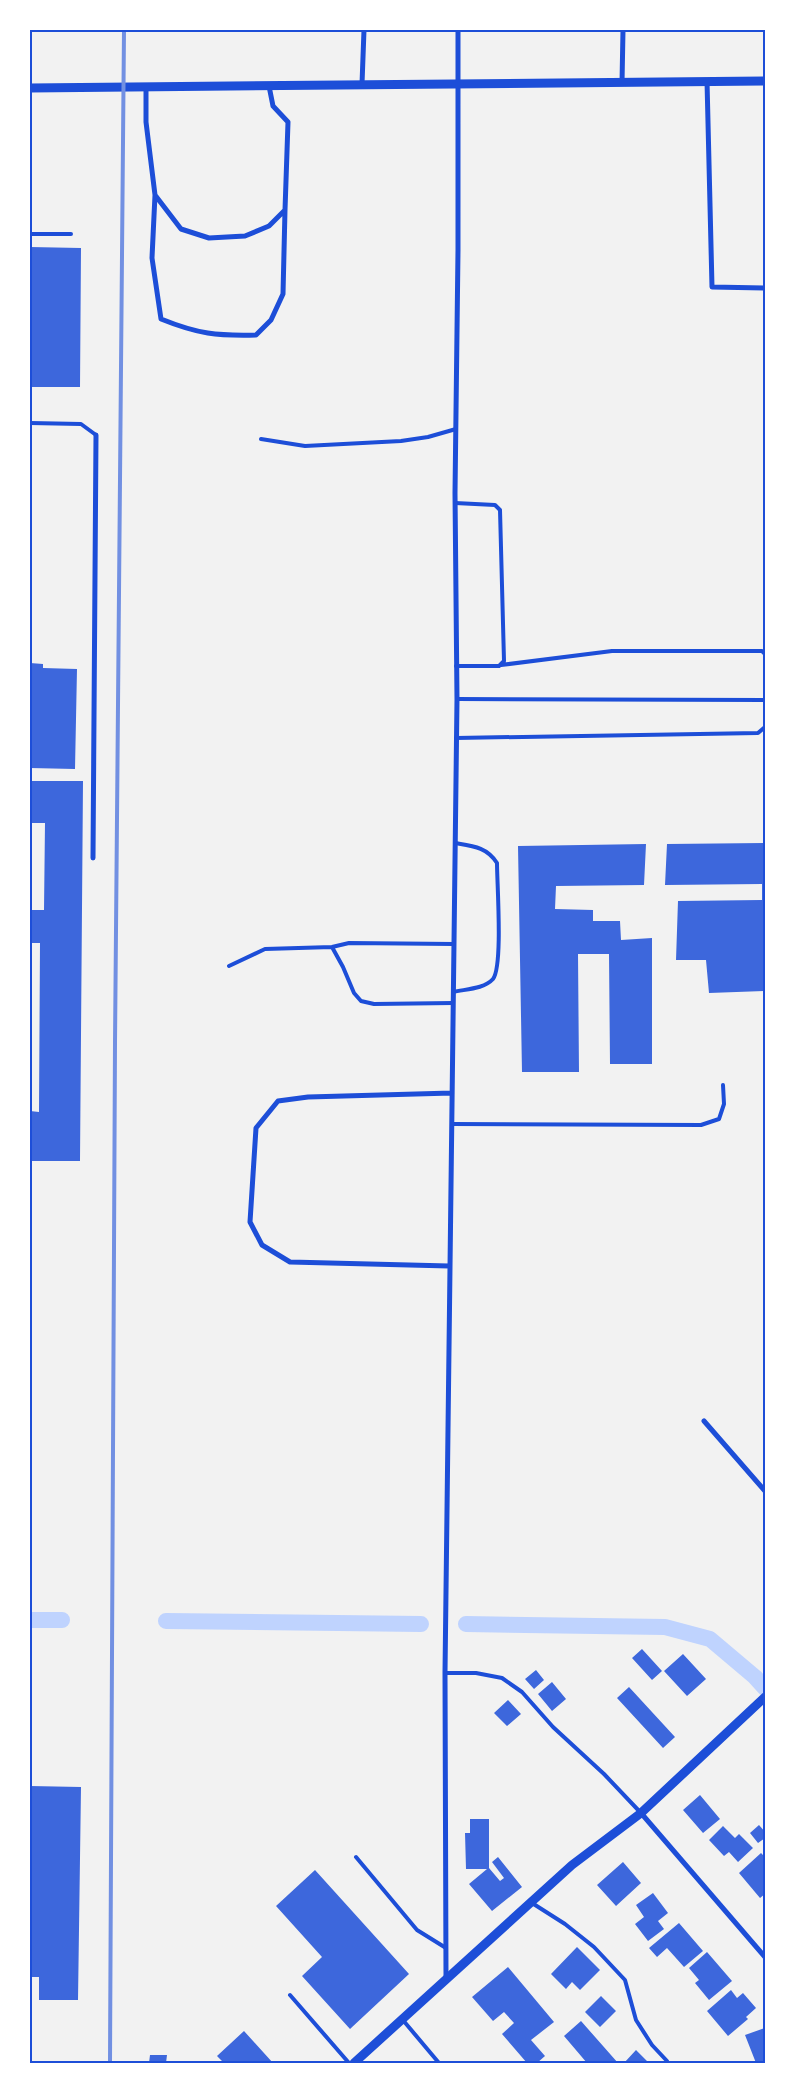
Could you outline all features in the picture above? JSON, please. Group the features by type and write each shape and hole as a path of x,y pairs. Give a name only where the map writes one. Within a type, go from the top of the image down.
{"street":[{"path":"362,84 364,30"},
{"path":"446,1978 445,1673 457,699 455,503 458,30"},
{"path":"622,83 624,30"},
{"path":"30,88 765,80"},
{"path":"707,81 712,287 765,288"},
{"path":"146,88 146,122 155,195 152,258 161,319 188,330 220,336 256,335 270,320 283,294 288,122 273,106 269,86"},
{"path":"155,195 181,229 210,238 245,236 269,226 285,210"},
{"path":"94,858 96,435"},
{"path":"449,1266 290,1262 262,1245 250,1222 256,1128 278,1101 308,1097 452,1093"},
{"path":"704,1421 765,1491"},
{"path":"354,2063 572,1865 641,1813 765,1697"},
{"path":"641,1813 765,1957"}],"lane":[{"path":"30,234 71,234"},
{"path":"30,423 80,424 96,435"},
{"path":"261,440 305,446 401,441 428,437 456,429"},
{"path":"455,503 494,505 500,510 504,661 501,665"},
{"path":"456,666 501,665 612,651 762,651 765,654"},
{"path":"457,699 765,700"},
{"path":"456,738 758,733 765,727"},
{"path":"453,992 486,984 493,978 498,961 497,863 492,855 481,848 455,843"},
{"path":"229,966 265,949 332,948 349,943 454,944"},
{"path":"332,948 343,967 354,993 361,1001 374,1004 453,1004"},
{"path":"452,1124 701,1125 719,1119 724,1104 723,1085"},
{"path":"445,1673 476,1674 502,1678 516,1688 641,1813"},
{"path":"356,1857 417,1930 446,1948"},
{"path":"530,1902 565,1924 594,1947 624,1980 636,2020 652,2045 667,2061"},
{"path":"290,1995 349,2063"},
{"path":"402,2019 439,2063"}],"building":[{"path":"30,247 81,248 80,387 30,387"},
{"path":"30,663 43,664 43,668 77,669 75,769 30,768"},
{"path":"30,781 83,781 80,1161 30,1161 30,1111 39,1112 40,943 30,943 30,910 44,910 45,823 30,823"},
{"path":"765,843 765,991 709,993 706,960 676,960 678,901 762,900 762,884 665,885 667,844"},
{"path":"646,844 644,885 556,886 555,909 593,910 593,921 620,921 621,940 652,938 652,1064 610,1064 609,954 578,954 579,1072 522,1072 518,846"},
{"path":"642,1649 662,1671 652,1680 632,1658"},
{"path":"683,1654 706,1679 687,1696 664,1671"},
{"path":"536,1670 544,1680 534,1689 525,1679"},
{"path":"552,1682 566,1699 552,1711 538,1694"},
{"path":"629,1687 675,1737 663,1748 617,1698"},
{"path":"508,1700 521,1714 507,1726 494,1713"},
{"path":"30,1786 81,1787 78,2000 39,2000 39,1977 30,1977"},
{"path":"700,1795 720,1819 703,1833 683,1810"},
{"path":"470,1819 489,1819 489,1868 500,1881 504,1878 492,1862 498,1857 522,1887 492,1911 469,1884 487,1869 466,1869 465,1833 470,1833"},
{"path":"759,1825 765,1832 765,1838 758,1843 750,1833"},
{"path":"723,1826 735,1838 739,1834 753,1848 738,1862 729,1852 724,1856 709,1840"},
{"path":"761,1853 765,1857 765,1894 760,1898 739,1873"},
{"path":"623,1862 641,1883 616,1906 597,1885"},
{"path":"315,1870 409,1974 350,2029 302,1976 322,1957 276,1906"},
{"path":"653,1893 668,1913 658,1921 664,1929 648,1941 635,1924 644,1917 636,1905"},
{"path":"679,1923 703,1951 684,1967 667,1948 657,1957 649,1948"},
{"path":"577,1947 600,1970 580,1990 572,1982 566,1989 551,1974"},
{"path":"707,1952 732,1981 709,2000 695,1983 699,1980 689,1968"},
{"path":"508,1967 554,2022 531,2040 545,2056 537,2063 527,2063 502,2034 514,2023 504,2012 493,2021 472,1997"},
{"path":"731,1990 737,1998 743,1993 756,2008 746,2017 748,2019 728,2036 707,2011"},
{"path":"601,1996 616,2011 600,2027 585,2012"},
{"path":"581,2021 618,2063 587,2063 564,2036"},
{"path":"765,2028 765,2063 756,2063 745,2035"},
{"path":"244,2031 273,2063 224,2063 217,2056"},
{"path":"636,2050 649,2063 624,2063"},
{"path":"150,2055 167,2055 166,2063 149,2063"}],"waterway":[{"path":"30,1620 62,1620"},
{"path":"166,1621 421,1624"},
{"path":"466,1624 665,1627 710,1639 755,1677 765,1688"}],"railway":[{"path":"110,2063 115,1043 124,30"}]}
